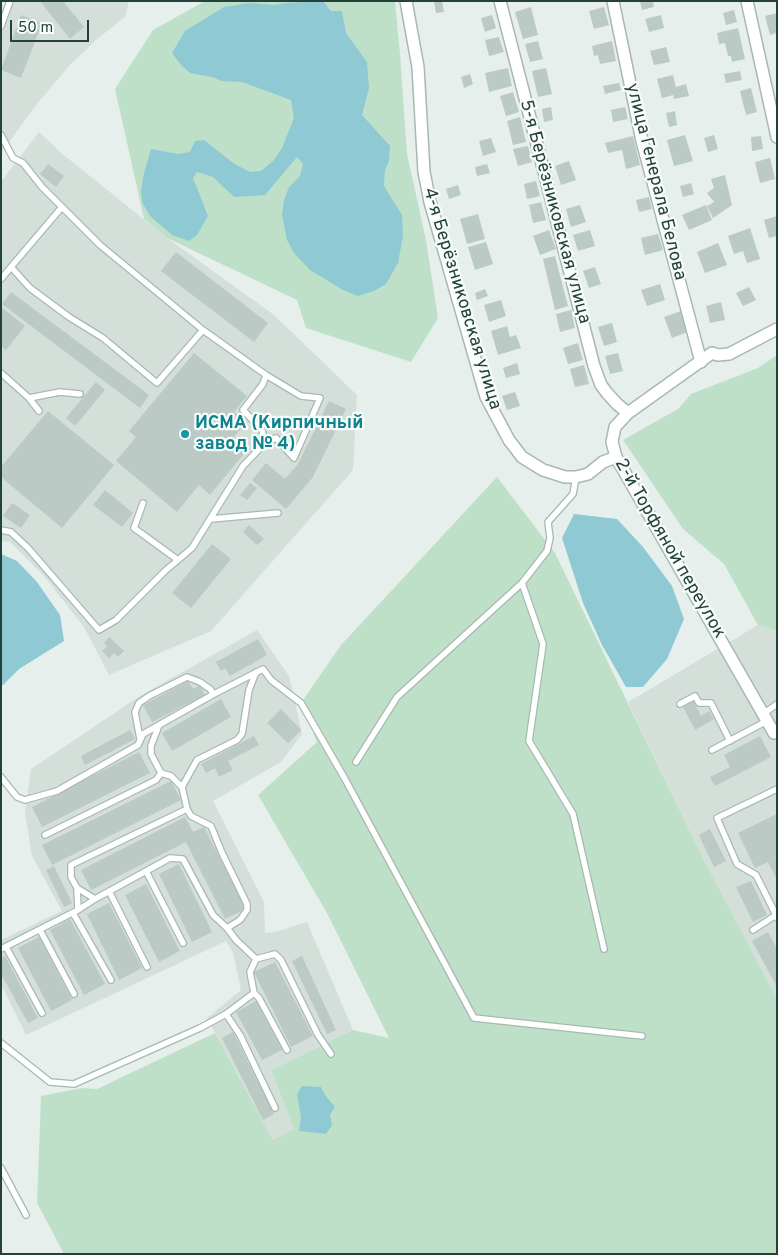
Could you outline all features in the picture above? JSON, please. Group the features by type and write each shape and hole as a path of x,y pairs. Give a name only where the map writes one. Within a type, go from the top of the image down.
{"street":[{"name":"4-я Берёзниковская улица","path":"406,1 418,67 424,172 430,202 486,397 509,440 522,457 533,465 556,475 576,477"},
{"name":"5-я Берёзниковская улица","path":"500,1 594,366 601,385 617,404 628,412"},
{"name":"улица Генерала Белова","path":"613,1 642,141 701,362"},
{"path":"746,1 777,137"},
{"name":"2-й Торфяной переулок","path":"775,736 616,458 612,442 613,433 619,420 712,353 718,355 729,354 777,329"},
{"path":"576,477 588,474 602,462 616,458"}],"lane":[{"path":"1,4 10,4 1,26"},
{"path":"1,135 13,158 23,163 42,187 100,245 203,330 266,375 301,396 320,398 294,458 276,438 265,443 243,466 192,548 165,571 116,620 99,630 28,548 12,532 1,530"},
{"path":"1,279 62,207"},
{"path":"11,267 30,288 69,318 103,338 157,383 203,330"},
{"path":"1,373 29,398 39,411"},
{"path":"265,443 262,430 243,410 263,384 266,375"},
{"path":"29,398 60,392 80,394"},
{"path":"356,762 397,697 522,582 547,551 550,538 548,522 573,494 576,477"},
{"path":"143,503 134,528 178,560"},
{"path":"211,519 278,513"},
{"path":"522,582 543,644 529,741 573,814 604,950"},
{"path":"1,777 18,796 26,800 57,791 138,745 143,734 214,694 264,669 271,680 301,703 345,779 474,1018 642,1036"},
{"path":"182,787 197,760 237,740 242,734 250,690 256,672"},
{"path":"140,739 135,712 139,703 149,696 187,676 200,682 214,694"},
{"path":"680,704 695,696 699,703 711,703 730,741"},
{"path":"712,750 730,741 765,718 777,704"},
{"path":"160,724 151,746 151,754 161,774"},
{"path":"161,774 171,776 182,787 187,809 191,816 211,826 222,853 248,904 247,910 240,920 227,928"},
{"path":"45,835 156,780 161,774"},
{"path":"753,930 776,917 756,875 737,864 717,818 777,789"},
{"path":"111,980 75,912 77,888 71,876 71,865 187,809"},
{"path":"42,1013 4,948 75,912 170,858 183,859 213,916 227,928 256,960"},
{"path":"146,871 183,943"},
{"path":"77,888 95,899"},
{"path":"109,891 147,967"},
{"path":"40,930 74,994"},
{"path":"287,1050 259,998 254,993 250,972 256,960 275,954 281,960 318,1035 331,1054"},
{"path":"1,1042 50,1082 74,1084 200,1028 226,1014 254,993"},
{"path":"226,1014 240,1035 275,1108"},
{"path":"1,1168 26,1215"}],"shaded area":[{"path":"9,1 129,1 125,17 96,40 69,66 36,105 1,153 1,18"},
{"path":"39,132 60,152 167,238 274,315 357,395 353,470 211,631 109,675 84,627 44,576 10,542 1,541 1,182"},
{"path":"758,625 777,631 777,999 702,856 628,702"},
{"path":"257,630 289,676 302,734 281,762 213,801 264,902 265,933 275,932 307,922 353,1030 271,1070 294,1129 273,1140 207,1018 241,990 233,952 226,941 26,1035 1,984 1,940 62,911 32,856 25,812 31,769 140,696"}],"green space":[{"path":"205,1 395,1 407,154 426,240 438,318 411,362 306,328 297,300 167,238 144,219 115,89 153,30"},
{"path":"777,355 777,631 758,625 724,564 683,529 623,440 678,409 691,394 758,368"},
{"path":"497,477 555,553 702,856 777,999 777,1254 64,1254 37,1203 41,1096 82,1088 97,1089 215,1033 273,1140 294,1129 271,1070 353,1030 389,1038 327,913 258,795 317,742 301,703 341,645"}],"water":[{"path":"323,1 331,11 342,11 346,33 367,62 369,88 362,115 390,146 384,186 402,215 403,236 398,263 386,284 374,291 358,296 343,290 310,270 294,253 287,240 282,215 284,200 289,187 300,176 303,164 297,157 265,195 234,197 213,177 197,172 193,178 208,216 197,235 189,241 172,235 150,216 142,202 141,191 144,173 151,149 178,154 190,152 195,141 204,140 233,163 250,172 261,171 274,160 282,148 294,118 291,100 242,82 222,81 190,73 172,53 185,31 224,7 249,3 274,5"},
{"path":"574,514 617,519 643,547 672,586 684,619 667,659 643,687 626,687 602,645 583,603 562,538"},
{"path":"1,554 17,561 37,582 60,615 64,641 19,669 3,685 1,685"},
{"path":"302,1086 321,1087 335,1107 330,1115 332,1125 326,1134 299,1131 301,1117 297,1094"}],"building":[{"path":"40,1 63,1 84,27 70,39"},
{"path":"442,1 444,12 436,13 434,2"},
{"path":"640,1 653,1 654,7 642,10"},
{"path":"531,7 538,35 523,39 515,12"},
{"path":"604,7 609,25 594,29 589,11"},
{"path":"734,10 737,22 726,25 723,13"},
{"path":"777,13 777,33 770,35 765,16"},
{"path":"21,15 42,23 21,78 1,70"},
{"path":"492,15 496,28 485,32 481,18"},
{"path":"661,15 664,28 649,32 645,19"},
{"path":"738,28 745,59 732,62 731,56 728,56 725,43 719,44 717,33"},
{"path":"499,37 504,52 489,56 485,40"},
{"path":"538,41 543,59 530,62 525,44"},
{"path":"612,41 616,61 600,64 598,55 594,56 592,46"},
{"path":"666,47 670,62 654,65 650,51"},
{"path":"508,68 512,86 489,92 485,73"},
{"path":"546,68 552,94 538,97 532,71"},
{"path":"740,71 742,80 726,83 724,74"},
{"path":"470,74 473,84 464,88 461,77"},
{"path":"673,75 676,87 686,84 689,96 674,99 673,95 662,98 657,79"},
{"path":"619,83 621,90 605,94 603,86"},
{"path":"751,88 757,112 746,115 740,91"},
{"path":"513,92 519,112 506,116 500,96"},
{"path":"551,107 553,120 544,122 542,109"},
{"path":"625,107 628,119 613,122 611,110"},
{"path":"675,111 677,125 669,127 666,113"},
{"path":"520,117 526,142 513,145 507,121"},
{"path":"685,135 693,161 674,166 667,140"},
{"path":"714,135 718,149 708,152 704,138"},
{"path":"633,136 640,165 626,169 622,150 608,153 605,143"},
{"path":"761,136 763,149 752,151 751,137"},
{"path":"491,138 496,152 483,156 479,141"},
{"path":"528,146 532,162 518,166 513,149"},
{"path":"770,158 775,179 760,183 755,162"},
{"path":"569,161 576,180 561,185 555,166"},
{"path":"48,164 64,176 56,187 40,174"},
{"path":"487,164 490,173 477,176 475,167"},
{"path":"725,175 732,205 713,218 707,206 714,202 707,193 714,188 711,179"},
{"path":"536,181 540,196 527,199 524,184"},
{"path":"691,183 694,194 683,197 680,186"},
{"path":"458,185 461,195 449,199 446,189"},
{"path":"649,197 652,209 639,212 636,200"},
{"path":"541,202 546,220 533,223 529,205"},
{"path":"580,205 586,222 571,227 566,209"},
{"path":"706,205 712,220 689,230 682,215"},
{"path":"478,214 485,239 467,244 460,219"},
{"path":"777,216 777,236 769,238 764,220"},
{"path":"750,228 760,259 747,263 743,251 734,254 728,236"},
{"path":"549,230 556,249 540,255 533,236"},
{"path":"590,230 595,246 578,251 573,235"},
{"path":"658,234 663,250 645,255 641,238"},
{"path":"486,242 493,264 475,270 468,247"},
{"path":"718,243 727,265 705,273 697,252"},
{"path":"176,252 268,323 254,342 161,271"},
{"path":"555,256 568,306 555,310 543,259"},
{"path":"595,267 601,284 589,288 583,271"},
{"path":"660,284 665,300 647,306 641,290"},
{"path":"749,287 756,300 743,306 736,293"},
{"path":"485,289 488,296 477,300 475,293"},
{"path":"11,292 149,395 140,408 2,304"},
{"path":"501,300 506,316 489,322 484,305"},
{"path":"721,302 725,320 710,323 706,306"},
{"path":"1,307 25,326 6,350 1,346"},
{"path":"571,310 575,328 560,332 556,314"},
{"path":"681,311 688,332 672,338 664,317"},
{"path":"612,323 617,342 604,346 598,327"},
{"path":"507,326 510,337 516,335 521,348 498,355 491,331"},
{"path":"578,343 583,360 568,364 563,348"},
{"name":"ИСМА (Кирпичный завод № 4)","path":"194,353 247,396 234,412 247,422 233,438 247,450 210,495 199,485 177,512 116,461 136,437 129,431"},
{"path":"618,353 623,371 610,374 605,356"},
{"path":"517,363 520,374 506,378 503,368"},
{"path":"584,365 589,384 575,387 570,369"},
{"path":"96,382 105,390 75,426 66,418"},
{"path":"515,392 520,406 507,410 502,396"},
{"path":"329,401 346,409 313,477 286,509 252,480 266,463 285,479 298,464"},
{"path":"48,411 114,465 62,528 1,477 1,467"},
{"path":"250,483 257,488 247,500 240,495"},
{"path":"105,490 133,513 122,527 93,505"},
{"path":"12,503 30,515 21,528 3,516"},
{"path":"249,525 264,539 257,545 243,532"},
{"path":"212,544 231,559 191,608 172,593"},
{"path":"109,637 124,651 118,657 114,653 109,658 102,651 107,646 104,643"},
{"path":"258,639 267,655 230,676 225,668 221,671 216,662"},
{"path":"188,681 193,689 200,685 205,695 152,722 143,705"},
{"path":"221,699 231,717 172,751 162,733"},
{"path":"693,701 701,716 709,711 714,719 695,730 683,707"},
{"path":"281,709 301,730 288,743 267,723"},
{"path":"130,730 135,739 85,765 81,756"},
{"path":"254,736 259,745 228,761 233,770 219,777 215,768 206,773 201,764"},
{"path":"760,736 771,757 715,786 710,777 730,767 724,755"},
{"path":"139,752 150,773 42,827 32,807"},
{"path":"171,781 181,800 52,865 42,845"},
{"path":"777,814 777,880 768,862 755,868 738,833"},
{"path":"185,817 193,832 204,827 246,909 225,919 186,842 91,890 81,870"},
{"path":"710,829 726,861 714,867 699,835"},
{"path":"179,864 212,932 192,942 159,874"},
{"path":"54,866 72,903 64,907 46,870"},
{"path":"751,881 767,915 753,922 736,887"},
{"path":"146,884 180,951 159,962 125,895"},
{"path":"109,903 142,968 119,980 87,914"},
{"path":"70,919 105,984 84,995 50,930"},
{"path":"768,932 777,949 777,987 752,941"},
{"path":"39,937 72,1000 51,1011 18,948"},
{"path":"5,956 38,1018 28,1023 1,974 1,958"},
{"path":"302,956 336,1030 327,1034 292,961"},
{"path":"275,962 313,1036 291,1047 254,972"},
{"path":"256,1001 282,1050 262,1060 236,1012"},
{"path":"233,1032 274,1114 263,1120 222,1038"}],"place":[{"name":"ИСМА (Кирпичный завод № 4)","path":"185,434"}]}
